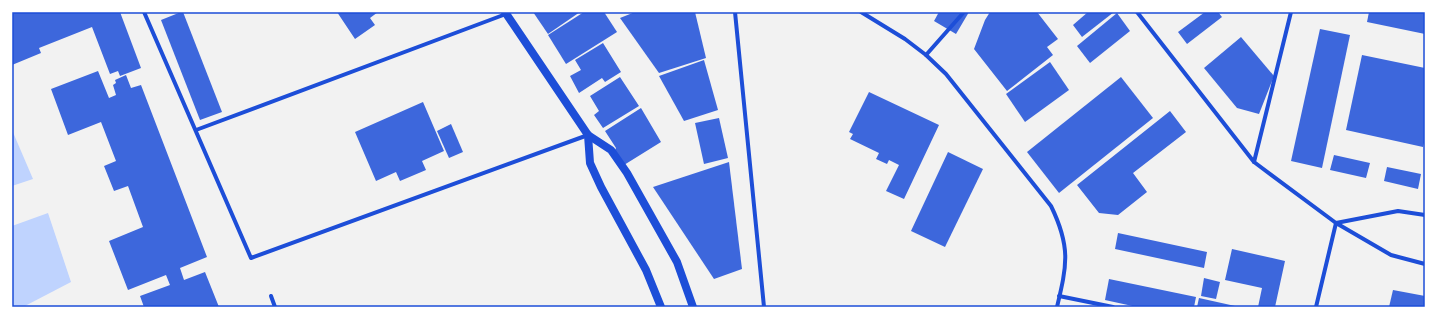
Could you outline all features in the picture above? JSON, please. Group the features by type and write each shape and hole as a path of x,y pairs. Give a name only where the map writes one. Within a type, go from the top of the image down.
{"main road":[{"path":"506,13 588,135 611,150 626,173 677,262 693,307"},
{"path":"588,135 590,163 601,187 646,270 661,307"}],"street":[{"path":"144,12 251,258 588,135"},
{"path":"735,12 764,307"},
{"path":"861,12 905,39 926,55 946,74 1052,206 1060,223 1065,241 1066,265 1057,307"},
{"path":"926,55 964,12"},
{"path":"1137,12 1254,162 1336,223 1391,255 1425,264"},
{"path":"1254,162 1291,12"},
{"path":"196,130 506,13"},
{"path":"1336,223 1398,211 1425,215"},
{"path":"1316,307 1336,223"},
{"path":"271,296 275,307"},
{"path":"1059,296 1113,307"}],"water":[{"path":"12,130 33,179 12,186"},
{"path":"48,213 71,282 23,307 12,307 12,226"}],"building":[{"path":"12,12 120,12 141,68 120,76 118,71 110,74 92,27 39,48 41,53 12,65"},
{"path":"183,12 222,112 200,120 161,20"},
{"path":"337,12 378,12 370,18 375,25 355,39"},
{"path":"533,12 580,12 548,34"},
{"path":"584,12 604,12 617,32 566,64 548,35"},
{"path":"635,12 695,12 706,58 659,73 620,18"},
{"path":"939,12 969,12 956,34 934,21"},
{"path":"990,12 1037,12 1058,39 1047,47 1053,55 1007,91 974,49 985,20"},
{"path":"1088,12 1114,12 1082,37 1073,25"},
{"path":"1205,12 1218,12 1222,17 1187,44 1178,32"},
{"path":"1369,12 1425,12 1425,34 1367,22"},
{"path":"1117,13 1130,31 1090,63 1077,46"},
{"path":"1320,29 1350,35 1322,168 1291,161"},
{"path":"1241,37 1274,76 1259,114 1237,108 1204,68"},
{"path":"603,43 621,72 605,82 602,78 579,93 570,76 581,70 575,60"},
{"path":"1362,55 1425,68 1425,139 1423,147 1346,130"},
{"path":"704,60 718,110 684,121 659,76"},
{"path":"1050,62 1069,90 1025,122 1006,94"},
{"path":"98,71 109,98 116,95 113,85 116,83 115,80 126,75 131,88 141,85 207,257 180,268 184,280 205,272 219,307 144,307 140,296 170,285 166,275 128,290 109,241 143,227 128,186 114,191 104,166 116,161 101,122 68,135 51,89"},
{"path":"620,77 639,106 603,128 594,115 599,111 590,96"},
{"path":"1121,77 1153,118 1059,193 1027,152"},
{"path":"869,92 939,125 904,199 886,191 899,165 889,160 887,164 876,159 879,153 850,139 853,134 849,132"},
{"path":"423,102 444,151 422,161 426,170 400,181 396,172 376,181 355,132"},
{"path":"641,108 661,142 624,165 615,150 616,148 605,131"},
{"path":"1170,111 1186,132 1133,173 1147,192 1118,215 1099,213 1077,185"},
{"path":"719,118 728,158 704,164 695,123"},
{"path":"451,124 463,152 449,158 437,131"},
{"path":"948,152 983,169 945,247 911,231"},
{"path":"1334,155 1370,163 1366,178 1330,170"},
{"path":"729,162 742,269 714,279 653,187"},
{"path":"1387,167 1421,174 1418,189 1384,181"},
{"path":"1118,233 1207,252 1204,268 1115,249"},
{"path":"1232,249 1285,261 1275,307 1258,307 1262,288 1225,280"},
{"path":"1204,278 1220,282 1216,299 1201,296"},
{"path":"1109,279 1196,297 1194,307 1137,307 1105,300"},
{"path":"1393,290 1425,296 1425,307 1389,307"},
{"path":"1199,298 1235,306 1235,307 1197,307"}]}
